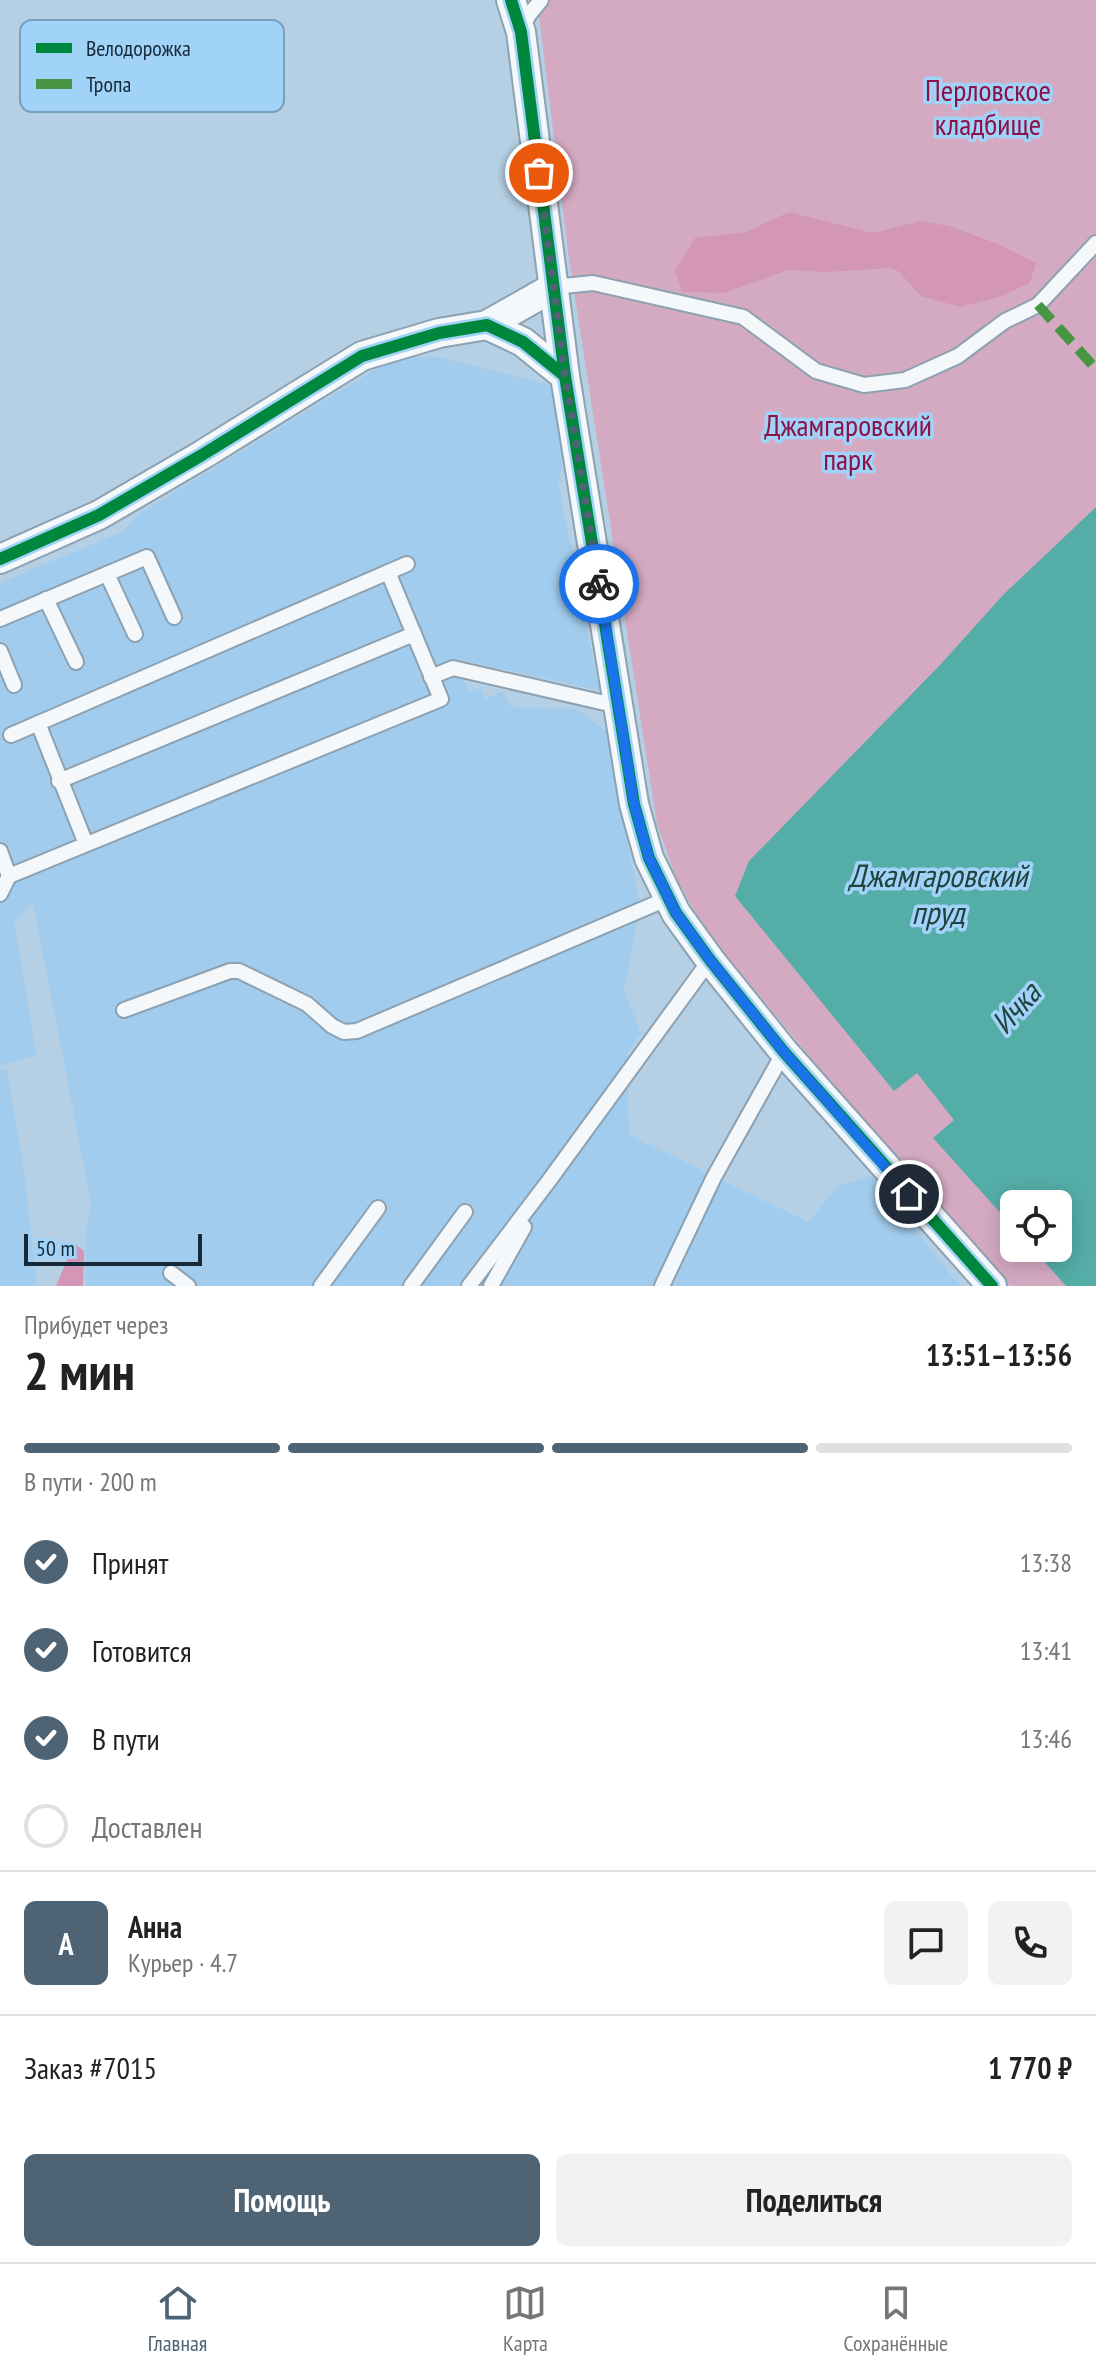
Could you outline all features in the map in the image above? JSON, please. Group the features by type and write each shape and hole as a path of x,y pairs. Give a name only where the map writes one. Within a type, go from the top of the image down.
{"street":[{"path":"511,0 521,32 565,376 618,706 634,804 649,858 676,913 710,960 784,1052 992,1286"},
{"path":"0,559 99,515 362,356 439,333 487,325 554,287"},
{"path":"487,325 523,342 565,376"}],"lane":[{"path":"521,32 528,16 541,0"},
{"path":"554,287 593,283 743,317 816,371 864,385 905,380 958,356 1005,321 1038,305 1096,243"},
{"path":"0,619 147,557 174,617"},
{"path":"11,735 407,564"},
{"path":"0,894 9,876 441,699 388,572"},
{"path":"107,574 135,634"},
{"path":"46,599 76,662"},
{"path":"59,781 414,634"},
{"path":"0,651 14,685"},
{"path":"431,677 453,668 618,706"},
{"path":"38,723 86,844"},
{"path":"0,851 9,876"},
{"path":"124,1010 230,971 239,971 307,1004 332,1026 344,1032 357,1031 669,898"},
{"path":"469,1286 710,960"},
{"path":"662,1286 714,1177 784,1052"},
{"path":"491,1286 548,1182"},
{"path":"321,1286 378,1208"},
{"path":"411,1286 465,1212"},
{"path":"171,1273 188,1286"}],"shaded area":[{"path":"789,212 873,233 920,221 949,226 998,244 1036,263 1030,283 999,297 960,307 921,296 898,271 890,268 828,272 788,270 724,293 682,292 675,270 695,238 746,232"},
{"path":"404,357 437,357 553,386 565,455 558,483 599,690 452,658 469,692 480,687 486,699 503,691 511,707 577,709 606,731 640,906 624,991 641,1033 627,1053 629,1135 808,1222 839,1185 872,1176 960,1286 86,1286 86,1228 91,1202 33,903 14,922 36,1055 0,1065 0,583 122,532 139,514 386,363"},
{"path":"6,1068 23,1163 37,1286 0,1286 0,1070"},
{"path":"72,1242 84,1251 83,1286 56,1286 70,1253"}],"green space":[{"name":"Джамгаровский парк","path":"537,0 1096,0 1096,1286 1010,1286 866,1125 703,927 676,878 657,824 569,259"}],"water":[{"name":"Джамгаровский пруд","path":"1096,507 1096,1286 1066,1286 1045,1262 1072,1262 1072,1190 1000,1190 1000,1212 933,1138 954,1120 917,1073 894,1091 735,896 749,861 940,665 1004,594"}],"marked path":[{"path":"1038,305 1096,369"}],"cycle path":[{"path":"511,0 521,32 565,376 634,804 649,858 676,913 710,960 784,1052 992,1286"},
{"path":"0,559 99,515 362,356 439,333 487,325 523,342 565,376"}],"way so far":[{"path":"539,173 565,376 599,584"}],"route":[{"path":"599,584 634,804 649,858 676,913 784,1052 909,1194"}],"park label":[{"name":"Перловское кладбище","path":"988,108"}],"water label":[{"name":"Ичка","path":"1016,1008"}]}
